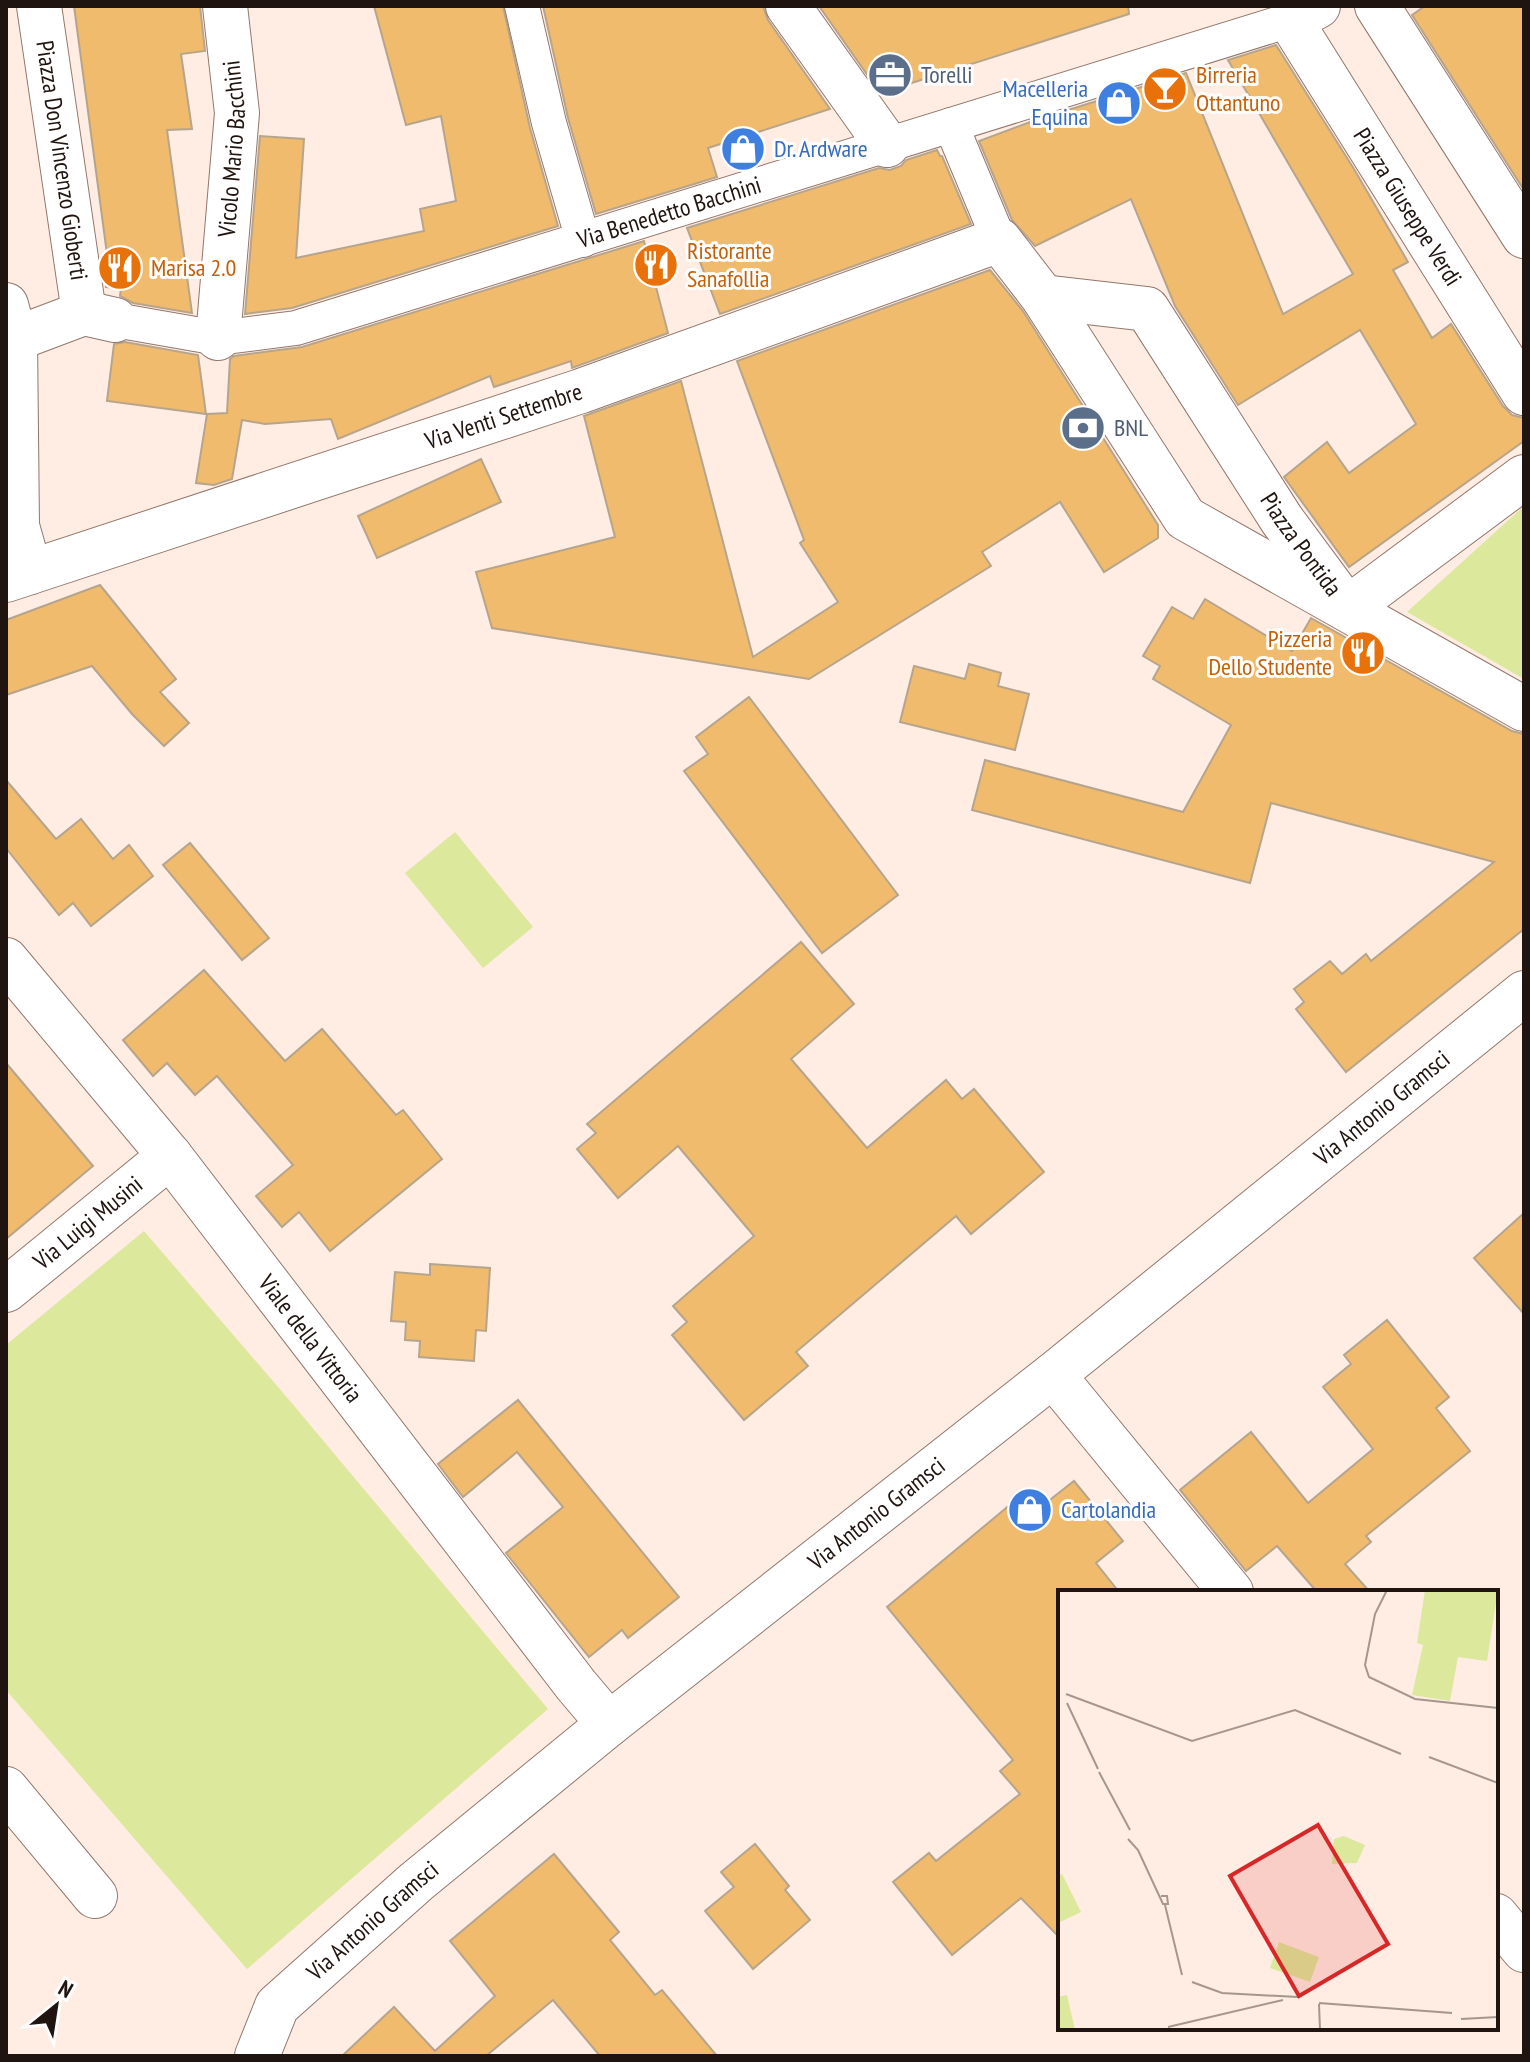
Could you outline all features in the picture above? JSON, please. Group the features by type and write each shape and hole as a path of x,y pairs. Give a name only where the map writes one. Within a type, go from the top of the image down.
{"street":[{"name":"Piazza Don Vincenzo Gioberti","path":"39,6 100,316"},
{"name":"Vicolo Mario Bacchini","path":"218,338 237,113 225,6"},
{"path":"522,6 549,123 583,240"},
{"path":"788,6 887,145"},
{"path":"1377,6 1516,209"},
{"name":"Via Benedetto Bacchini","path":"100,316 218,338 296,328 1304,13"},
{"name":"Piazza Giuseppe Verdi","path":"1304,13 1524,393"},
{"path":"951,125 999,240"},
{"name":"Piazza Pontida","path":"999,240 1043,297 1185,518 1348,608"},
{"name":"Via Venti Settembre","path":"18,576 581,391 999,240"},
{"name":"Piazza Pontida","path":"1043,297 1147,309 1282,520 1348,608"},
{"path":"18,576 10,322 100,316"},
{"path":"1524,477 1348,608 1524,709"},
{"name":"Viale della Vittoria","path":"6,960 170,1156 609,1724"},
{"name":"Via Antonio Gramsci","path":"257,2056 277,2006 416,1882 609,1724 1053,1375 1524,993"},
{"name":"Via Luigi Musini","path":"6,1290 170,1156"},
{"path":"1053,1375 1229,1590"},
{"path":"6,1789 95,1896"},
{"path":"1498,1918 1524,1950"}],"green space":[{"path":"1524,506 1524,679 1407,612"},
{"path":"455,832 533,927 483,968 405,873"},
{"path":"144,1231 548,1709 247,1969 6,1690 6,1345"}],"building":[{"path":"74,6 200,6 205,51 181,54 192,129 167,130 192,313 133,303 120,296 121,288 106,287 107,254"},
{"path":"374,6 503,6 530,128 558,226 292,308 245,314 260,136 304,139 296,258 424,231 420,209 456,201 441,116 406,125"},
{"path":"543,6 763,6 768,20 830,109 708,148 717,177 596,214 568,118"},
{"path":"819,6 1128,6 1129,14 880,93"},
{"path":"1425,6 1524,6 1524,190 1412,15"},
{"path":"1276,45 1408,262 1393,270 1432,338 1451,324 1503,406 1512,415 1524,418 1524,441 1349,567 1284,477 1327,442 1349,473 1416,424 1360,330 1238,405 1175,306 1131,199 1035,246 1012,220 979,141 1186,73 1283,314 1353,274 1228,60"},
{"path":"937,150 971,224 720,314 687,228 879,168 890,170 901,166 906,160"},
{"path":"644,241 668,333 572,368 571,361 494,387 490,376 338,439 331,419 265,424 242,420 232,479 214,485 196,483 207,414 227,413 230,359 234,356 302,347"},
{"path":"990,270 1023,311 1158,525 1158,538 1104,572 1060,502 982,552 991,566 809,679 492,628 476,572 615,537 584,416 681,381 753,657 838,602 800,543 804,540 737,361"},
{"path":"125,342 198,355 206,414 107,401 114,344"},
{"path":"481,459 501,502 377,558 358,516"},
{"path":"100,585 176,679 160,692 189,723 164,746 92,666 6,695 6,620"},
{"path":"1205,599 1292,651 1311,618 1512,731 1524,734 1524,929 1346,1072 1296,1009 1304,1002 1294,989 1330,961 1342,974 1366,954 1371,961 1494,862 1271,803 1250,883 972,810 985,760 1183,812 1231,725 1153,679 1160,666 1143,656 1172,607 1193,619"},
{"path":"969,664 1001,673 998,686 1029,694 1015,750 900,722 914,666 965,679"},
{"path":"749,697 898,895 822,953 684,771 708,754 696,737"},
{"path":"6,780 56,839 81,819 113,859 129,845 153,876 91,926 73,903 59,915 6,848"},
{"path":"190,843 269,938 242,960 163,865"},
{"path":"801,942 854,1004 791,1059 867,1148 946,1080 962,1099 974,1089 1044,1172 971,1234 956,1216 796,1352 808,1366 744,1420 672,1335 687,1322 673,1306 754,1236 678,1146 618,1198 577,1149 596,1133 587,1124"},
{"path":"204,970 285,1061 322,1029 396,1115 403,1110 442,1159 330,1251 299,1212 282,1227 256,1196 293,1165 217,1076 195,1095 167,1063 153,1076 123,1040"},
{"path":"6,1063 93,1166 6,1239"},
{"path":"1524,1213 1524,1314 1474,1258"},
{"path":"430,1264 490,1268 486,1331 476,1330 474,1361 419,1357 420,1341 405,1340 406,1322 391,1321 395,1272 430,1275"},
{"path":"1387,1320 1449,1397 1436,1408 1470,1451 1366,1536 1371,1542 1345,1564 1368,1590 1315,1590 1277,1546 1246,1571 1180,1490 1251,1432 1308,1503 1373,1449 1323,1387 1351,1364 1344,1355"},
{"path":"518,1400 679,1597 628,1638 622,1630 589,1657 506,1553 563,1507 517,1452 463,1497 438,1464"},
{"path":"1074,1481 1123,1541 1096,1563 1117,1590 1058,1590 1058,1936 1021,1898 952,1955 893,1882 929,1853 936,1861 1020,1794 1000,1771 1013,1760 887,1607 1023,1494 1037,1510"},
{"path":"755,1844 789,1886 785,1890 810,1920 753,1969 705,1911 734,1887 721,1872"},
{"path":"554,1854 619,1932 610,1940 655,1995 662,1990 717,2056 600,2056 553,2000 486,2056 342,2056 394,2007 435,2051 495,1996 450,1941"}],"place":[{"name":"Torelli","path":"890,75"},
{"name":"Birreria Ottantuno","path":"1165,89"},
{"name":"Macelleria Equina","path":"1119,103"},
{"name":"Dr. Ardware","path":"743,149"},
{"name":"Ristorante Sanafollia","path":"656,265"},
{"name":"Marisa 2.0","path":"120,268"},
{"name":"BNL","path":"1083,428"},
{"name":"Pizzeria Dello Studente","path":"1363,653"},
{"name":"Cartolandia","path":"1030,1510"}]}
